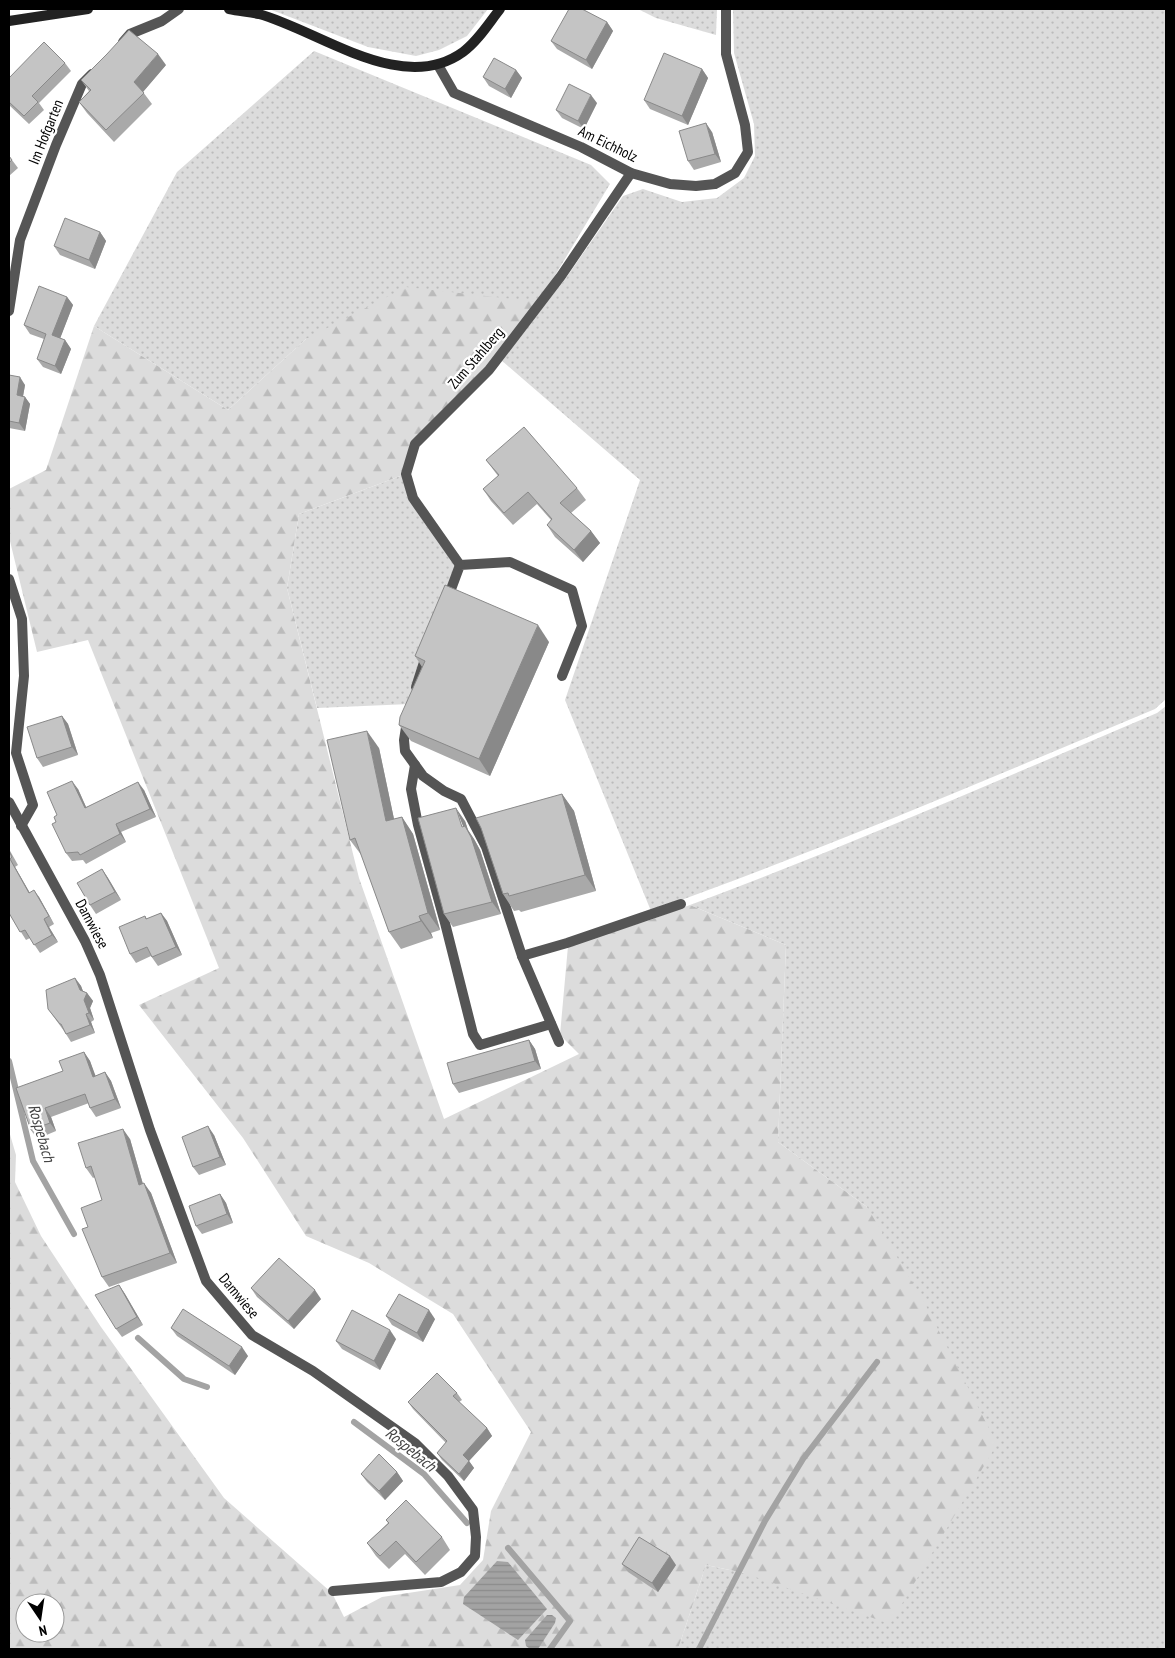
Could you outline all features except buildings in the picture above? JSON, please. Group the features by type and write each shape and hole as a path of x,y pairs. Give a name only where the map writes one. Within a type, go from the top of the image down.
{"street":[{"path":"9,21 88,9"},
{"path":"116,48 130,34 162,21 179,9"},
{"path":"229,9 260,15 373,60 407,68 438,65 463,52 479,36 500,9"},
{"name":"Am Eichholz","path":"438,65 454,93 581,146 631,174 670,184 696,186 714,184 735,173 748,152 745,125 726,54 726,9"},
{"name":"Im Hofgarten","path":"9,311 20,240 56,145 82,84 96,69"},
{"name":"Zum Stahlberg","path":"460,565 413,498 406,474 415,444 489,370 561,276 631,174"},
{"path":"443,610 460,565 510,562 572,590 582,626 562,676"},
{"path":"9,578 22,618 24,676 16,752 33,805 22,826"},
{"path":"413,698 430,645"},
{"path":"409,713 404,740 405,751 423,776 444,791 461,799 486,847 522,956 559,1042"},
{"path":"415,765 411,789 418,825 473,1034 480,1045 551,1024"},
{"name":"Damwiese","path":"9,802 85,940 100,975 150,1130 206,1282 252,1336 313,1372 415,1443 448,1476 473,1510 476,1537 475,1556 462,1572 441,1582 333,1591"},
{"path":"522,956 567,943 682,904"}],"green space":[{"path":"269,9 488,9 467,36 439,50 416,56 368,47"},
{"path":"638,9 717,9 716,35 656,18"},
{"path":"733,9 1166,9 1166,699 1155,709 967,788 778,864 651,911 565,700 640,480 501,360 566,278 623,196 643,189 682,202 717,198 744,178 755,156 754,124 734,53"},
{"path":"314,51 591,165 610,184 539,302 306,339 228,410 94,326 177,172"},
{"path":"406,287 539,302 487,368 414,442 403,475 299,514 287,588 359,878 444,1119 579,1054 560,1035 568,946 690,905 786,945 778,1142 867,1207 924,1302 997,1444 890,1624 744,1573 706,1565 678,1649 9,1649 9,1131 16,1155 15,1182 41,1236 101,1327 224,1498 332,1593 344,1617 382,1597 460,1585 483,1560 491,1511 531,1432 453,1314 369,1263 306,1236 243,1138 139,1005 219,968 88,640 37,652 9,537 9,489 46,470 94,326 228,410 306,339"},
{"path":"403,475 458,567 410,704 317,708 287,588 299,514"},
{"path":"1166,706 1166,1649 678,1649 706,1565 744,1573 867,1207 778,1142 786,945 690,905 925,812 1157,713"}],"shaded area":[{"path":"497,1561 508,1562 547,1609 518,1640 463,1604 464,1597"},
{"path":"547,1615 552,1615 556,1618 555,1623 538,1649 530,1649 526,1646 525,1640"}],"waterway":[{"name":"Rospebach","path":"9,1061 33,1161 74,1234"},
{"name":"Rospebach","path":"138,1338 184,1379 207,1387"},
{"path":"699,1649 765,1521 803,1459 877,1362"},
{"name":"Rospebach","path":"354,1422 424,1474 467,1523"},
{"name":"Rospebach","path":"508,1548 570,1621 550,1649"}]}
